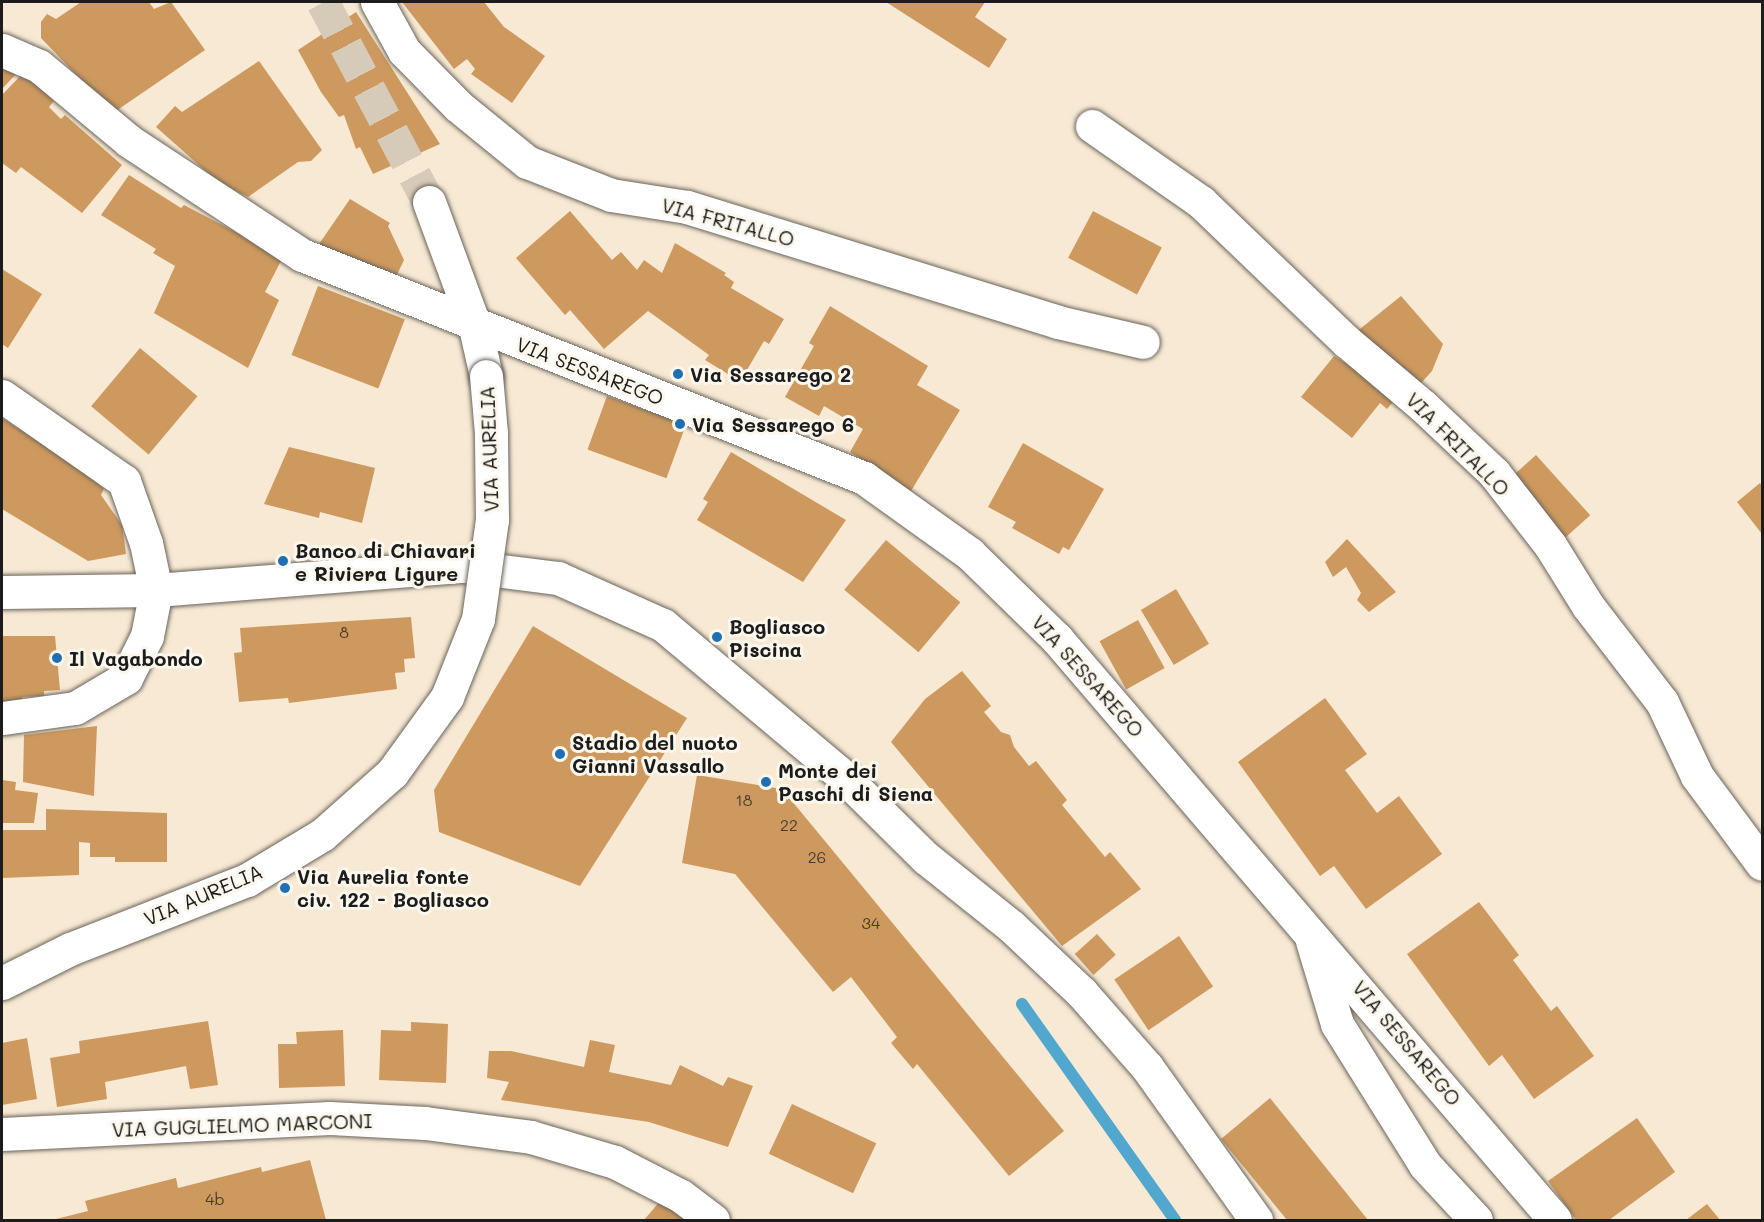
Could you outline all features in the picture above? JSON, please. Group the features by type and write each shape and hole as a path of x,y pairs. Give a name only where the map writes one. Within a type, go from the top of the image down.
{"street":[{"name":"VIA FRITALLO","path":"377,2 404,51 458,106 527,162 611,195 687,207 1058,322 1143,342"},
{"name":"VIA SESSAREGO","path":"2,50 39,66 129,141 302,255 475,327 864,478 970,554 1057,639 1308,928 1555,1221"},
{"name":"VIA FRITALLO","path":"1092,126 1201,202 1346,341 1423,406 1494,474 1550,545 1588,606 1662,702 1697,776 1762,864"},
{"name":"VIA AURELIA","path":"2,983 70,949 247,880 322,835 392,773 447,698 478,619 492,520 491,433 486,376 475,327 429,202"},
{"path":"2,396 124,481 146,543 156,590 147,636 126,678 75,708 2,718"},
{"path":"2,592 156,590 463,566 558,578 663,625 843,776 926,858 1011,926 1082,993 1147,1067 1256,1221"},
{"path":"1308,928 1337,1024 1419,1157 1476,1221"},
{"name":"VIA GUGLIELMO MARCONI","path":"2,1134 330,1118 425,1123 531,1137 615,1162 681,1196 713,1221"}],"building":[{"path":"81,2 149,2 154,9 171,2 205,50 113,113 41,38 41,22 47,14 56,19"},
{"path":"402,2 484,2 504,27 545,56 512,103 471,74 475,69 467,59 454,69"},
{"path":"886,2 985,2 975,17 1007,39 989,68"},
{"path":"356,12 440,144 373,174 360,147 356,149 344,115 339,117 321,92 298,50"},
{"path":"259,61 322,150 311,161 298,162 248,197 218,182 156,127 175,106 182,112"},
{"path":"2,67 18,72 2,89"},
{"path":"24,72 54,101 49,107 61,119 65,115 122,165 82,213 21,167 16,173 2,163 2,95"},
{"path":"129,175 181,208 184,205 283,257 265,292 279,300 248,368 154,313 175,266 153,253 156,249 101,215"},
{"path":"350,199 390,223 388,226 404,260 395,279 317,247"},
{"path":"570,211 612,260 621,252 637,270 644,260 662,273 675,243 726,273 724,275 734,282 731,288 784,319 769,344 764,341 744,375 740,372 736,379 705,360 709,355 648,311 604,349 570,310 565,315 516,258"},
{"path":"1093,211 1162,248 1137,294 1068,258"},
{"path":"2,269 42,294 8,348 2,344"},
{"path":"318,286 405,319 378,388 291,355"},
{"path":"1401,296 1443,344 1432,371 1412,393 1350,337"},
{"path":"830,306 928,366 917,385 960,410 911,491 850,452 863,429 824,406 819,416 785,397 814,346 809,343"},
{"path":"140,348 197,396 149,454 91,406"},
{"path":"1334,356 1398,396 1387,409 1380,403 1352,438 1301,397"},
{"path":"607,396 686,425 666,478 588,450"},
{"path":"2,418 81,469 104,489 101,495 122,525 126,554 88,561 2,509"},
{"path":"1023,443 1104,489 1069,550 1063,547 1059,554 1012,528 1016,522 988,507"},
{"path":"289,447 375,468 362,523 320,512 319,518 264,504"},
{"path":"731,452 846,520 803,582 697,520 708,502 703,499"},
{"path":"1536,455 1590,515 1563,539 1509,479"},
{"path":"1760,483 1762,486 1762,534 1737,502"},
{"path":"1347,539 1396,592 1369,612 1357,600 1361,593 1346,567 1333,577 1325,562"},
{"path":"886,540 960,602 919,652 844,590"},
{"path":"1176,589 1209,644 1174,665 1141,610"},
{"path":"411,617 415,658 404,659 405,672 395,673 397,689 289,703 288,698 239,702 234,653 242,652 240,628"},
{"path":"1138,620 1165,668 1126,689 1100,641"},
{"name":"Stadio del nuoto Gianni Vassallo","path":"533,626 687,718 580,886 439,832 434,790"},
{"path":"2,636 55,636 60,690 44,691 44,696 22,697 23,702 2,706"},
{"path":"962,671 991,706 984,712 1001,732 1010,735 1014,747 1029,766 1036,761 1067,800 1062,805 1105,857 1110,852 1141,889 1062,946 891,742 925,699"},
{"path":"1325,698 1367,754 1345,770 1377,813 1399,796 1442,854 1366,909 1334,866 1320,876 1238,762"},
{"path":"97,726 94,796 23,782 24,735"},
{"path":"697,775 782,789 1064,1131 1009,1176 917,1064 913,1069 891,1043 897,1037 851,977 833,992 735,874 682,863"},
{"path":"2,780 16,782 15,790 38,793 34,823 2,823"},
{"path":"46,809 167,813 167,862 115,862 115,857 90,857 90,843 79,842 79,875 2,878 2,830 46,830"},
{"path":"1479,902 1519,955 1513,960 1551,1011 1557,1006 1594,1056 1534,1099 1502,1055 1489,1066 1407,954"},
{"path":"1097,934 1116,955 1093,975 1075,954"},
{"path":"1179,936 1213,987 1148,1030 1114,980"},
{"path":"208,1021 218,1085 190,1089 186,1066 105,1082 107,1099 57,1107 50,1058 80,1053 79,1041"},
{"path":"411,1022 448,1024 446,1083 379,1080 381,1030 411,1031"},
{"path":"343,1030 345,1086 279,1088 278,1044 297,1044 296,1032"},
{"path":"27,1038 37,1099 2,1105 2,1043"},
{"path":"590,1040 615,1045 609,1072 671,1085 680,1065 723,1086 728,1077 753,1086 728,1147 649,1122 501,1100 509,1082 487,1078 489,1051 511,1051 584,1067"},
{"path":"1270,1098 1368,1220 1287,1220 1221,1139"},
{"path":"792,1104 876,1143 853,1193 769,1154"},
{"path":"1637,1118 1675,1172 1609,1220 1576,1220 1548,1181"},
{"path":"310,1160 326,1220 52,1220 88,1211 85,1201 176,1178 178,1188 261,1167 262,1172"},
{"path":"661,1200 685,1220 644,1220"},
{"path":"1707,1204 1720,1220 1686,1220"}],"waterway":[{"path":"1022,1004 1175,1220"}],"tunnel":[{"path":"323,2 429,202"}],"place":[{"name":"Via Sessarego 2","path":"678,374"},
{"name":"Via Sessarego 6","path":"680,424"},
{"name":"Banco di Chiavari e Riviera Ligure","path":"283,561"},
{"name":"Bogliasco Piscina","path":"717,637"},
{"name":"Il Vagabondo","path":"57,658"},
{"name":"Stadio del nuoto Gianni Vassallo","path":"560,754"},
{"name":"Monte dei Paschi di Siena","path":"766,782"},
{"name":"Via Aurelia fonte civ. 122 - Bogliasco","path":"285,888"}]}
